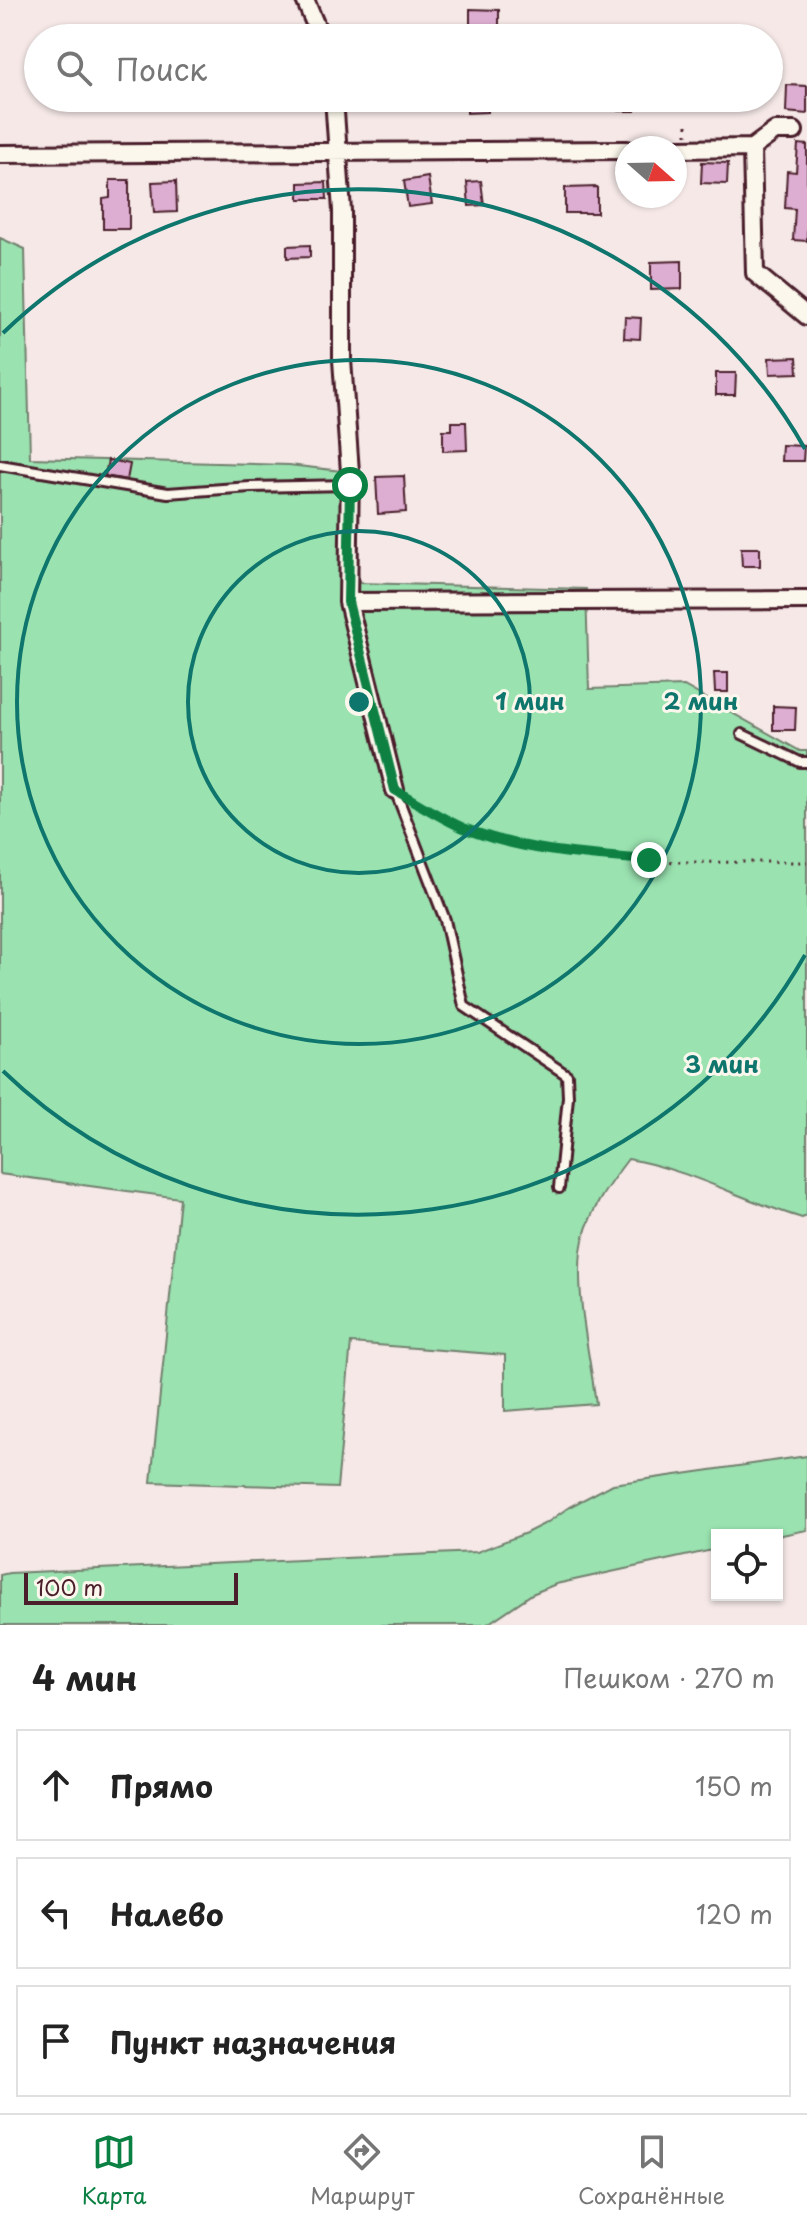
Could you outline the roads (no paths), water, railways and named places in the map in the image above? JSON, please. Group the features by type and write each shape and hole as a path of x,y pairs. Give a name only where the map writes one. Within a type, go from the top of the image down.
{"street":[{"path":"305,0 315,24"},
{"path":"335,112 342,211 342,360 350,485 348,602 395,790"},
{"path":"687,149 752,148 775,131 794,131"},
{"path":"752,148 755,273 807,316"},
{"path":"0,154 615,150"},
{"path":"348,602 807,600"}],"lane":[{"path":"0,465 168,493 350,485"},
{"path":"742,734 800,762 807,762"},
{"path":"395,790 445,920 464,1006 567,1075 568,1097 559,1188"}]}
